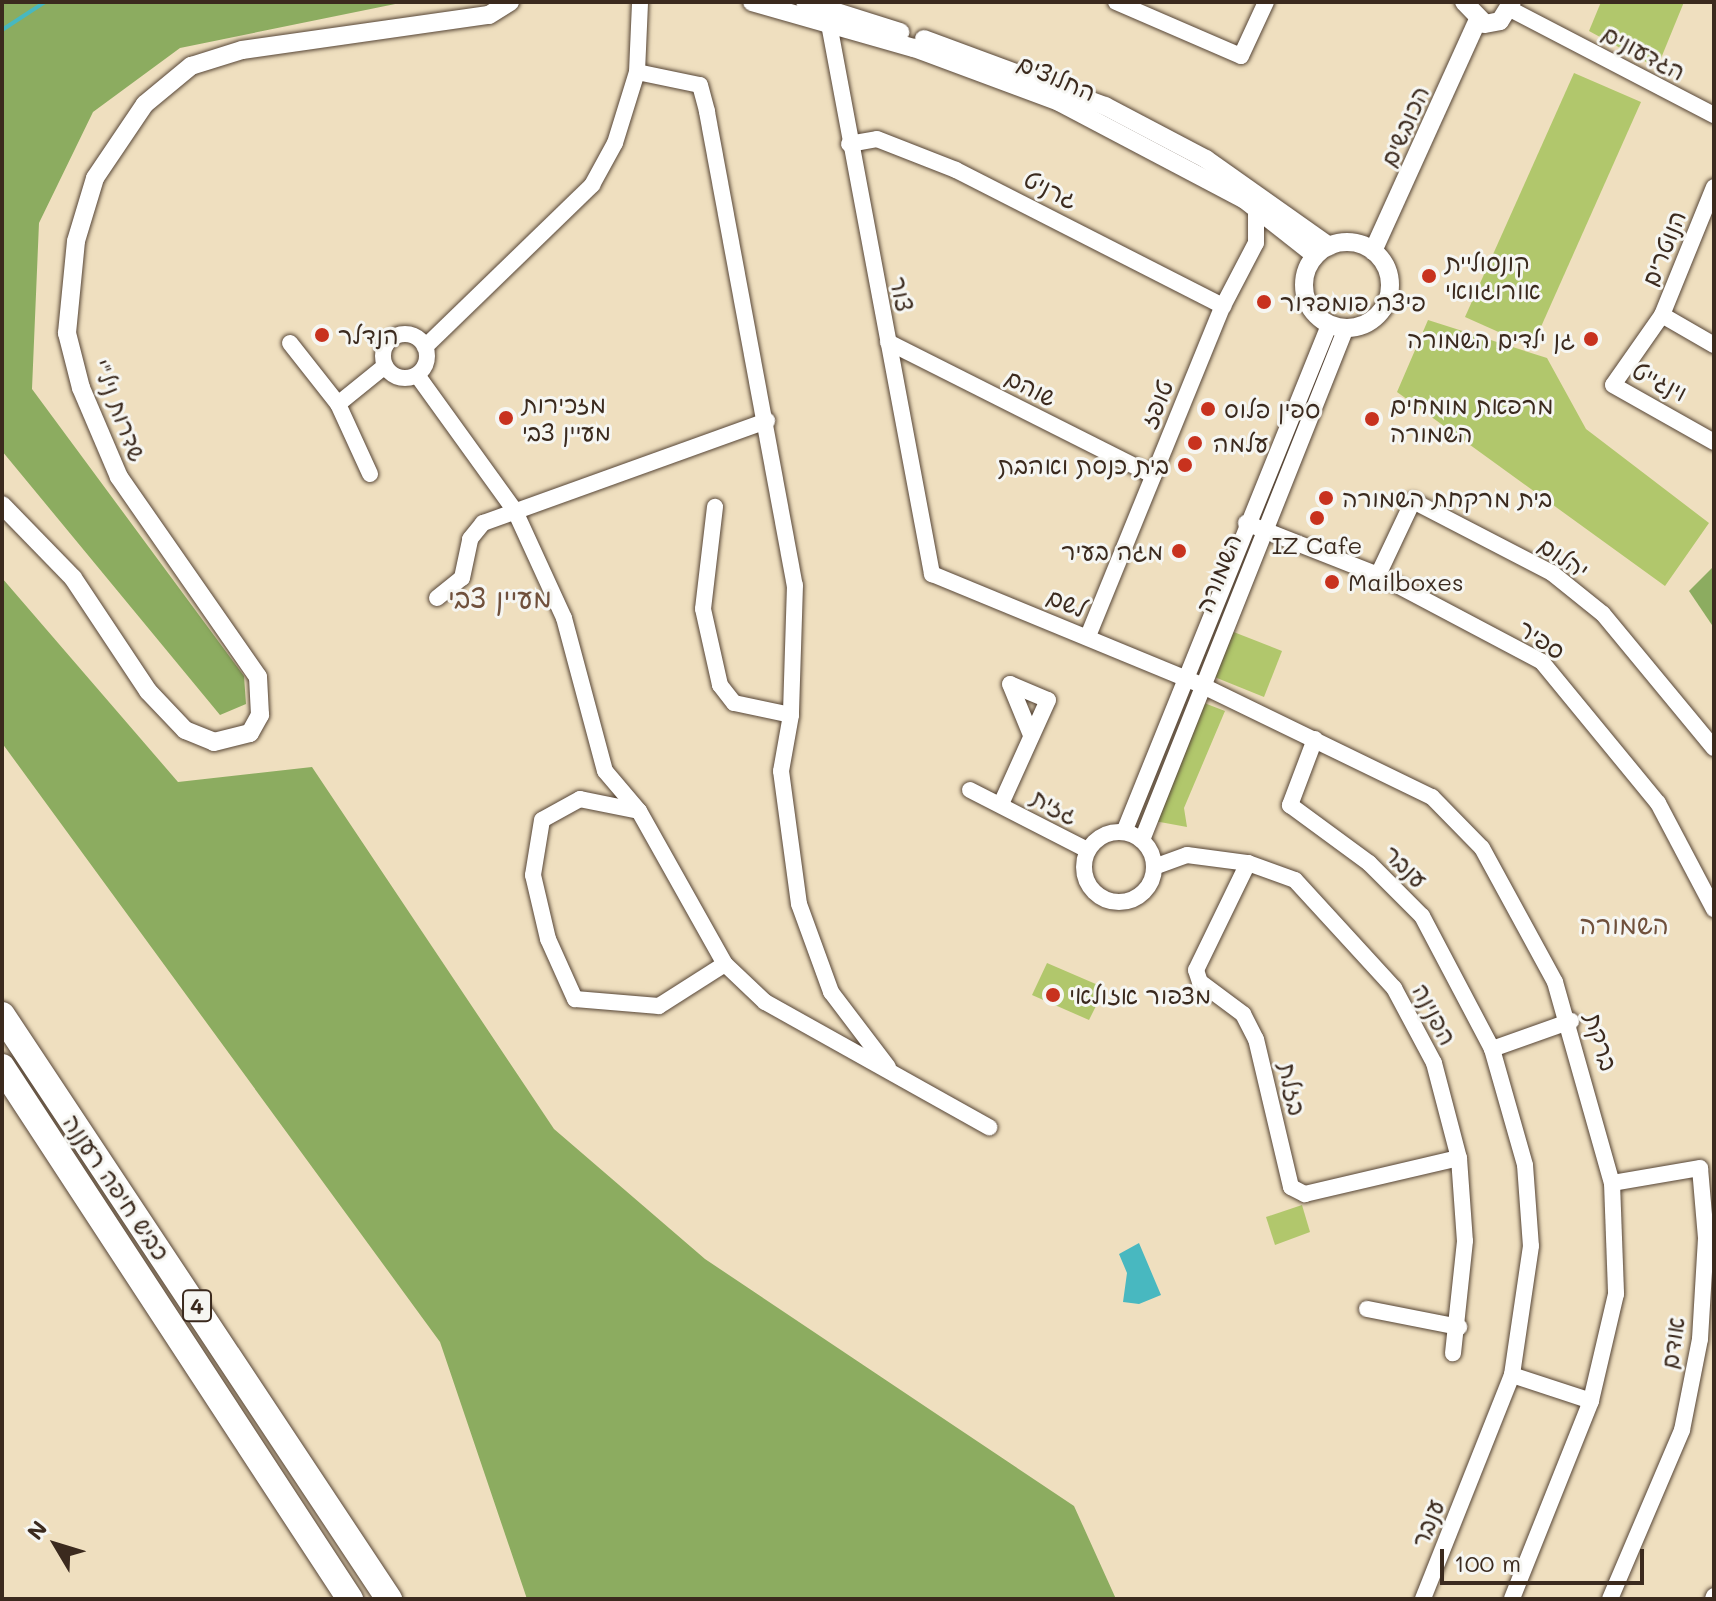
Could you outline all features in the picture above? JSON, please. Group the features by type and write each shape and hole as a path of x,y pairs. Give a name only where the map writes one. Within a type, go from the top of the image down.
{"highway":[{"name":"כביש חיפה רעננה","path":"2,1015 389,1599"},
{"name":"כביש חיפה רעננה","path":"3,1071 350,1599"},
{"path":"2,1106 44,1130"}],"street":[{"name":"שדרות ניל\"י","path":"2,505 73,578 148,691 185,730 214,742 250,733 260,715 258,677 119,477 81,388 67,333 76,241 95,178 145,104 191,66 242,50 489,15 510,2"},
{"path":"417,375 425,347 592,185 615,143 637,72 640,2"},
{"name":"החלוצים","path":"752,2 829,24 1059,102 1256,208 1292,235 1322,250"},
{"name":"החלוצים","path":"805,2 1015,68 1105,106 1206,159 1322,250"},
{"path":"1116,2 1241,56 1266,2"},
{"path":"1464,2 1477,22 1500,21 1511,5"},
{"name":"הגדעונים","path":"1511,5 1714,115"},
{"name":"הכובשים","path":"1373,251 1477,22"},
{"name":"צור","path":"829,24 849,144 932,574"},
{"path":"637,72 700,85 767,421 795,585 791,715 781,771 799,904 831,992 891,1071"},
{"name":"גרניט","path":"849,144 877,139 956,170 1223,306"},
{"name":"הנוטרים","path":"1714,187 1706,228 1662,315 1714,345"},
{"name":"טופז","path":"1085,633 1223,306 1256,243 1256,208"},
{"path":"1256,243 1292,235"},
{"path":"1354,242 1373,251 1390,282 1385,306 1372,320 1338,327 1305,294 1322,250 1354,242"},
{"name":"וינגייט","path":"1662,315 1613,385 1714,442"},
{"name":"השמורה","path":"1124,832 1338,327"},
{"path":"338,404 385,366 386,346 396,337 415,337 425,347"},
{"name":"שוהם","path":"888,342 1153,475"},
{"path":"290,343 338,404 370,474"},
{"path":"385,366 403,378 417,375"},
{"path":"417,375 515,511 564,618 605,771 639,811 725,964 765,1002 989,1127"},
{"path":"437,598 462,578 476,529 515,511 767,421"},
{"name":"יהלום","path":"1378,575 1413,501 1524,558 1603,614 1714,748"},
{"path":"715,507 703,609 720,685 734,703 791,715"},
{"name":"ספיר","path":"1254,526 1378,575 1542,662 1658,803 1714,909"},
{"name":"לשם","path":"932,574 1085,633 1191,680"},
{"name":"השמורה","path":"1142,840 1191,680"},
{"name":"ברקת","path":"1191,680 1432,797 1482,848 1571,1021 1612,1183 1616,1294 1591,1401 1512,1599"},
{"name":"גזית","path":"1001,804 1031,735"},
{"name":"ענבר","path":"1315,739 1290,805 1369,863 1422,916 1492,1049 1525,1165 1531,1246 1512,1375 1423,1599"},
{"name":"גזית","path":"970,790 1087,850"},
{"path":"639,811 580,799 542,820 533,875 548,939 575,999 659,1006 725,964"},
{"path":"1124,832 1142,840 1154,867 1141,895 1110,901 1087,883 1087,850 1106,834 1124,832"},
{"name":"הפנינה","path":"1154,867 1187,855 1248,863 1295,880 1394,988 1434,1063 1459,1158 1465,1241 1459,1327 1453,1353"},
{"name":"בזלת","path":"1248,863 1196,970 1200,982 1243,1014 1256,1039 1291,1187 1305,1194 1459,1158"},
{"path":"1492,1049 1571,1021"},
{"path":"3,1071 30,1058"},
{"name":"אודם","path":"1610,1599 1682,1430 1700,1339 1706,1238 1700,1168 1612,1183"},
{"path":"1367,1309 1459,1327"},
{"path":"1512,1375 1591,1401"}],"green space":[{"path":"2,2 405,2 180,48 93,112 39,223 32,389 244,676 246,704 220,715 2,451"},
{"path":"1601,2 1684,2 1657,68 1589,31"},
{"path":"1574,73 1641,102 1532,347 1465,317"},
{"path":"1428,320 1547,358 1586,429 1709,523 1665,586 1397,392"},
{"path":"1714,566 1714,628 1689,591"},
{"path":"2,578 178,782 312,767 554,1129 705,1259 1074,1506 1116,1599 527,1599 440,1342 2,743"},
{"path":"1226,629 1282,651 1264,697 1207,674"},
{"path":"1199,701 1225,711 1184,808 1187,827 1149,820"},
{"path":"1047,963 1105,988 1089,1020 1032,995"},
{"path":"1302,1205 1310,1232 1275,1245 1266,1217"}],"water":[{"path":"1139,1243 1161,1295 1139,1304 1123,1302 1127,1273 1119,1254"}],"waterway":[{"path":"2,30 45,2"}],"place":[{"name":"קונסוליית אורוגוואי","path":"1429,276"},
{"name":"פיצה פומפדור","path":"1264,302"},
{"name":"הנדלר","path":"322,335"},
{"name":"גן ילדים השמורה","path":"1591,339"},
{"name":"ספין פלוס","path":"1208,409"},
{"name":"מזכירות מעיין צבי","path":"506,418"},
{"name":"מרפאת מומחים השמורה","path":"1372,419"},
{"name":"עלמה","path":"1195,443"},
{"name":"בית כנסת ואהבת","path":"1185,465"},
{"name":"בית מרקחת השמורה","path":"1326,498"},
{"name":"IZ Cafe","path":"1317,518"},
{"name":"מגה בעיר","path":"1179,551"},
{"name":"Mailboxes","path":"1332,582"},
{"name":"מצפור אזולאי","path":"1053,995"}],"district":[{"name":"מעיין צבי","path":"500,597"},
{"name":"השמורה","path":"1624,925"}]}
